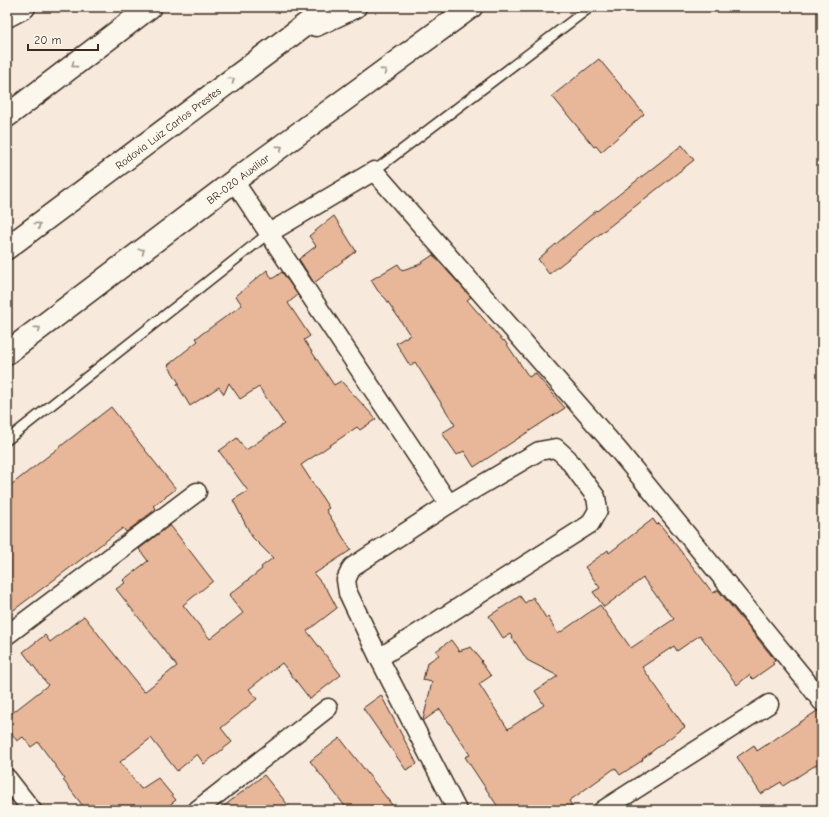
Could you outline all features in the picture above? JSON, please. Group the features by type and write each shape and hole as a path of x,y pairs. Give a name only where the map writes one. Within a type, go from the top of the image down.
{"main road":[{"path":"7,15 16,7"},
{"path":"7,15 24,7"},
{"path":"7,116 150,7"},
{"name":"Rodovia Luiz Carlos Prestes","path":"7,248 328,7"},
{"path":"291,36 355,7"},
{"name":"BR-020 Auxiliar","path":"7,353 234,181 471,7"}],"street":[{"path":"269,233 374,171 619,451 822,702"},
{"path":"234,181 449,504"},
{"path":"379,658 590,524 598,510 596,497 567,458 556,448 540,451 449,504 352,567 346,580 348,594 379,658 457,810"},
{"path":"7,635 197,492"},
{"path":"603,810 769,704"},
{"path":"197,810 328,708"},
{"path":"7,778 32,810"}],"lane":[{"path":"374,171 589,8"},
{"path":"7,440 269,233"}],"building":[{"path":"599,59 644,114 601,152 596,146 594,147 552,96"},
{"path":"682,145 694,160 549,274 538,259 597,210 598,211"},
{"path":"334,216 356,251 314,283 299,259 316,246 309,236"},
{"path":"433,255 471,297 467,300 503,341 504,340 529,377 535,373 565,408 474,467 464,451 457,455 442,433 455,425 415,362 410,366 396,343 410,335 386,299 378,291 371,280 398,264 402,270 418,265"},
{"path":"267,270 272,279 282,272 298,295 288,303 310,336 304,340 334,385 341,381 376,419 360,430 357,427 301,465 329,508 326,510 351,550 314,574 328,591 337,608 307,631 341,675 310,699 282,663 249,689 257,699 221,728 232,742 204,764 197,754 177,771 151,738 120,762 141,789 158,778 176,800 163,810 86,810 63,780 65,779 38,742 31,747 23,737 17,741 7,727 7,717 48,685 23,652 45,635 50,642 84,616 144,692 177,666 116,589 125,583 123,580 148,561 139,549 170,525 213,581 183,605 210,639 243,613 229,595 262,569 261,567 273,558 252,537 233,500 248,491 219,451 237,438 246,450 284,424 259,387 240,399 229,383 224,394 219,387 190,406 168,365 198,341 196,338 242,305 236,296"},
{"path":"111,407 176,489 153,506 156,509 126,532 123,528 7,615 7,488"},
{"path":"653,519 657,525 659,523 713,593 718,590 775,660 772,662 774,664 753,679 749,675 737,685 700,635 677,651 674,646 642,667 685,727 642,759 643,760 620,775 615,768 569,801 575,810 500,810 465,757 470,755 440,709 423,721 432,682 423,680 427,663 439,655 436,651 451,640 459,651 471,647 491,676 479,684 508,729 544,705 535,691 558,676 527,660 510,634 503,638 489,616 520,596 525,603 533,597 546,618 548,617 558,634 600,605 631,648 674,619 643,578 604,607 593,592 600,588 585,567 608,550 609,553"},
{"path":"381,695 417,764 406,770 363,708"},
{"path":"817,711 822,712 822,761 783,786 781,782 761,794 737,757 754,745 757,751"},
{"path":"340,738 396,810 348,810 310,761"},
{"path":"264,775 292,810 219,810"}]}
